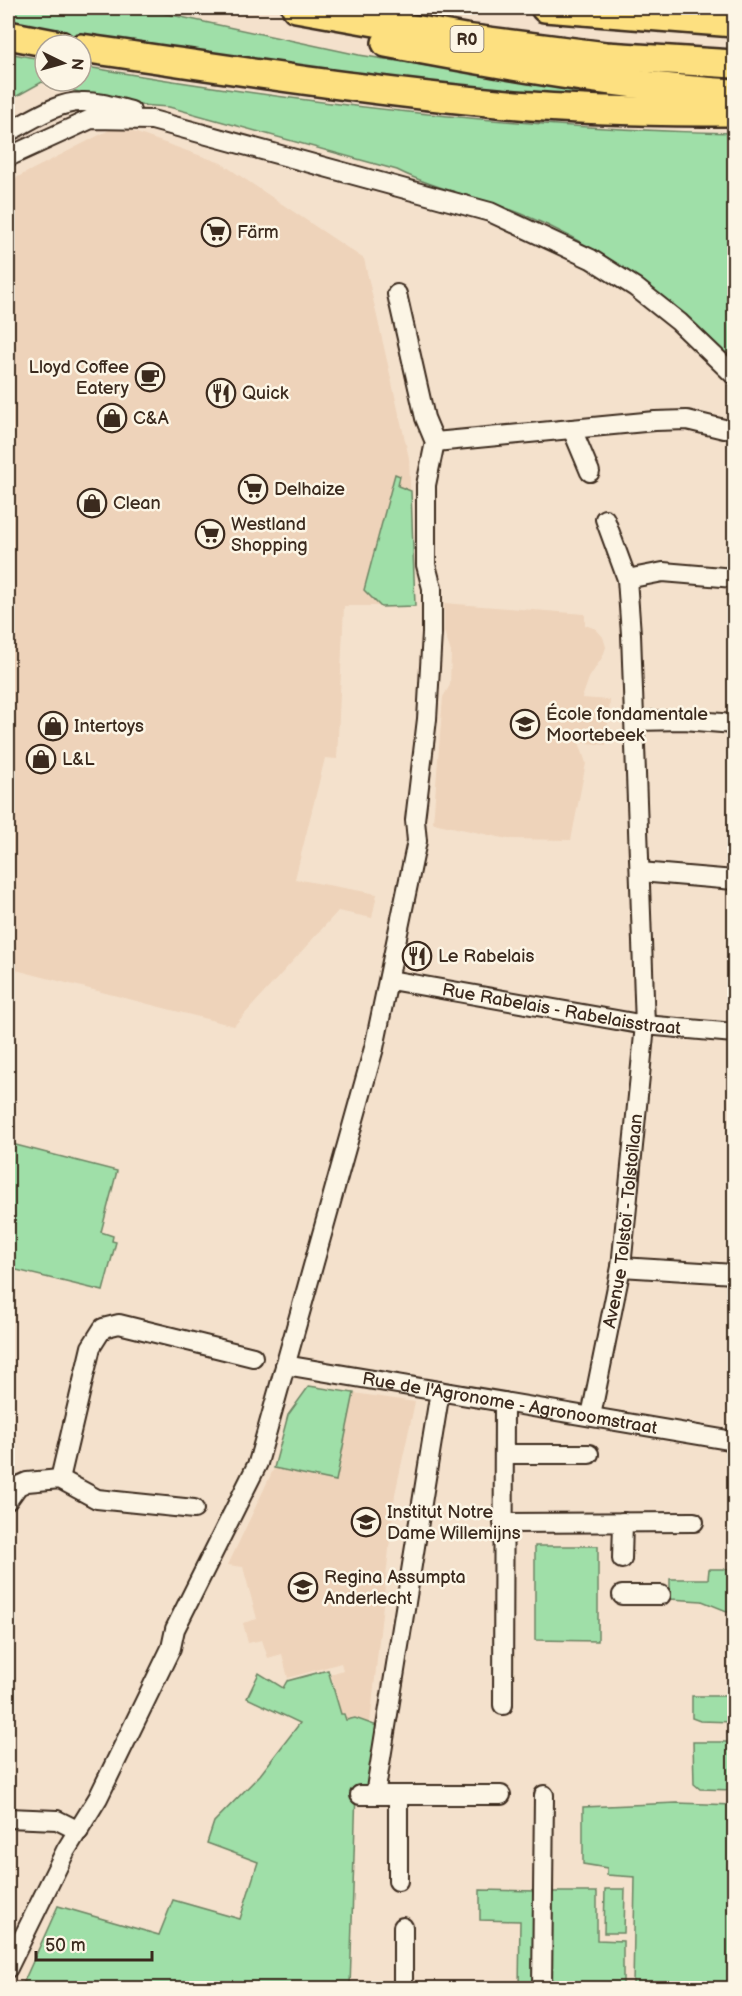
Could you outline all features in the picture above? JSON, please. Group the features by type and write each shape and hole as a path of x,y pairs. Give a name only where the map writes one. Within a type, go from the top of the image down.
{"highway":[{"name":"R0","path":"296,8 465,38 606,56 735,64"},
{"path":"545,8 735,23"},
{"path":"609,14 651,8"},
{"path":"328,14 355,38 597,79 672,89 735,93"},
{"path":"8,35 33,40"},
{"path":"93,50 405,94 624,111 735,112"}],"street":[{"path":"8,132 78,101 138,112 152,120"},
{"path":"8,157 91,119 152,120 490,212 591,259 635,288 679,322 735,375"},
{"path":"8,1968 66,1850 103,1787 171,1648 175,1629 258,1463 357,1109 390,981 417,841 415,820 427,719 432,633 432,588 426,565 426,485 435,442 425,418 397,294"},
{"path":"435,442 687,420 724,429"},
{"path":"572,429 590,472"},
{"name":"Avenue Tolstoï - Tolstoïlaan","path":"591,1416 621,1267 645,1025 635,721 627,579 605,519"},
{"path":"627,579 663,572 735,578"},
{"path":"635,721 684,720 735,724"},
{"path":"640,872 735,880"},
{"name":"Rue Rabelais - Rabelaisstraat","path":"390,981 645,1025 735,1033"},
{"path":"621,1267 735,1274"},
{"path":"60,1479 91,1347 103,1328 119,1324 253,1357"},
{"name":"Rue de l'Agronome - Agronoomstraat","path":"285,1365 735,1441"},
{"path":"440,1391 368,1795 501,1795"},
{"path":"502,1705 504,1402"},
{"path":"504,1454 589,1454"},
{"path":"8,1500 18,1486 27,1482 60,1479 97,1499 194,1509"},
{"path":"622,1559 623,1522"},
{"path":"503,1523 694,1522"},
{"path":"622,1595 661,1595"},
{"path":"398,1795 398,1881"},
{"path":"542,1989 544,1795"},
{"path":"8,1818 57,1820 79,1831"},
{"path":"403,1927 403,1989"}],"shaded area":[{"name":"Westland Shopping","path":"117,126 221,163 364,259 409,458 415,606 344,606 337,759 325,758 295,879 377,894 372,918 338,911 234,1026 8,968 8,182"},
{"name":"École fondamentale Moortebeek","path":"444,603 585,614 585,625 596,629 603,637 606,647 603,656 589,678 582,698 610,700 606,745 579,742 586,763 571,840 508,839 433,823 443,697 450,685 451,652 444,632"},
{"path":"354,1393 415,1402 395,1494 370,1724 355,1717 346,1720 345,1713 341,1714 331,1674 343,1670 341,1663 288,1678 282,1654 268,1658 262,1640 248,1643 243,1623 257,1619 243,1567 228,1565 274,1468 336,1481"}],"green space":[{"path":"8,8 139,8 359,55 637,99 482,92 93,39 93,33 57,33 8,24"},
{"path":"8,53 33,58 33,87 8,101"},
{"path":"93,68 244,92 407,112 570,126 734,133 734,361 685,316 636,277 582,243 522,214 428,183 397,170 169,107 124,104 83,93 93,93"},
{"path":"395,474 400,476 398,486 411,491 415,606 381,607 364,590"},
{"path":"8,1143 117,1171 101,1232 113,1236 112,1241 116,1242 103,1291 8,1268"},
{"path":"309,1386 354,1393 336,1481 274,1468 288,1415"},
{"path":"535,1546 598,1546 598,1641 535,1640"},
{"path":"709,1569 734,1569 734,1614 702,1601 670,1599 670,1579 708,1579"},
{"path":"328,1670 341,1714 344,1714 346,1720 355,1718 380,1727 370,1784 356,1789 350,1988 21,1988 58,1906 159,1935 173,1900 240,1919 258,1862 207,1843 214,1822 260,1775 300,1723 247,1698 259,1673 283,1688 287,1681"},
{"path":"692,1696 734,1696 734,1722 700,1721 692,1718"},
{"path":"693,1742 734,1742 734,1790 700,1789 694,1784"},
{"path":"677,1803 734,1805 734,1861 728,1861 728,1890 734,1892 733,1986 633,1986 635,1877 607,1875 607,1868 583,1864 583,1807"},
{"path":"605,1889 625,1889 624,1933 604,1933"},
{"path":"480,1890 537,1891 536,1988 519,1988 520,1921 480,1920"},
{"path":"551,1892 597,1892 597,1940 623,1941 623,1988 551,1988"}],"place":[{"name":"Färm","path":"216,232"},
{"name":"Lloyd Coffee Eatery","path":"150,377"},
{"name":"Quick","path":"221,393"},
{"name":"C&A","path":"112,418"},
{"name":"Delhaize","path":"253,489"},
{"name":"Clean","path":"92,503"},
{"name":"Westland Shopping","path":"210,534"},
{"name":"École fondamentale Moortebeek","path":"525,724"},
{"name":"Intertoys","path":"53,726"},
{"name":"L&L","path":"41,759"},
{"name":"Le Rabelais","path":"417,956"},
{"name":"Institut Notre Dame Willemijns","path":"366,1522"},
{"name":"Regina Assumpta Anderlecht","path":"303,1587"}]}
